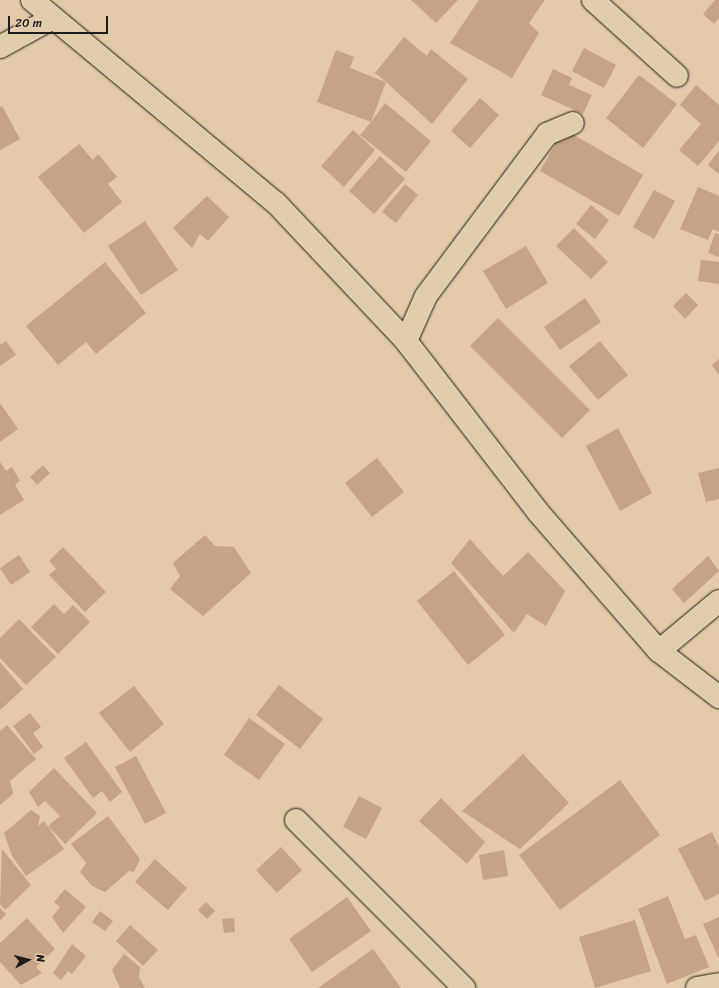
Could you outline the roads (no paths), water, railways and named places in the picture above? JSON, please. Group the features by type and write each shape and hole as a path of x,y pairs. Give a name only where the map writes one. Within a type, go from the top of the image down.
{"street":[{"path":"32,0 51,19 276,203 406,341 538,512 659,651 719,697"},
{"path":"593,0 677,76"},
{"path":"0,47 51,19"},
{"path":"406,341 426,296 546,134 573,123"},
{"path":"659,651 719,601"},
{"path":"296,820 464,988"},
{"path":"697,988 719,984"}]}
